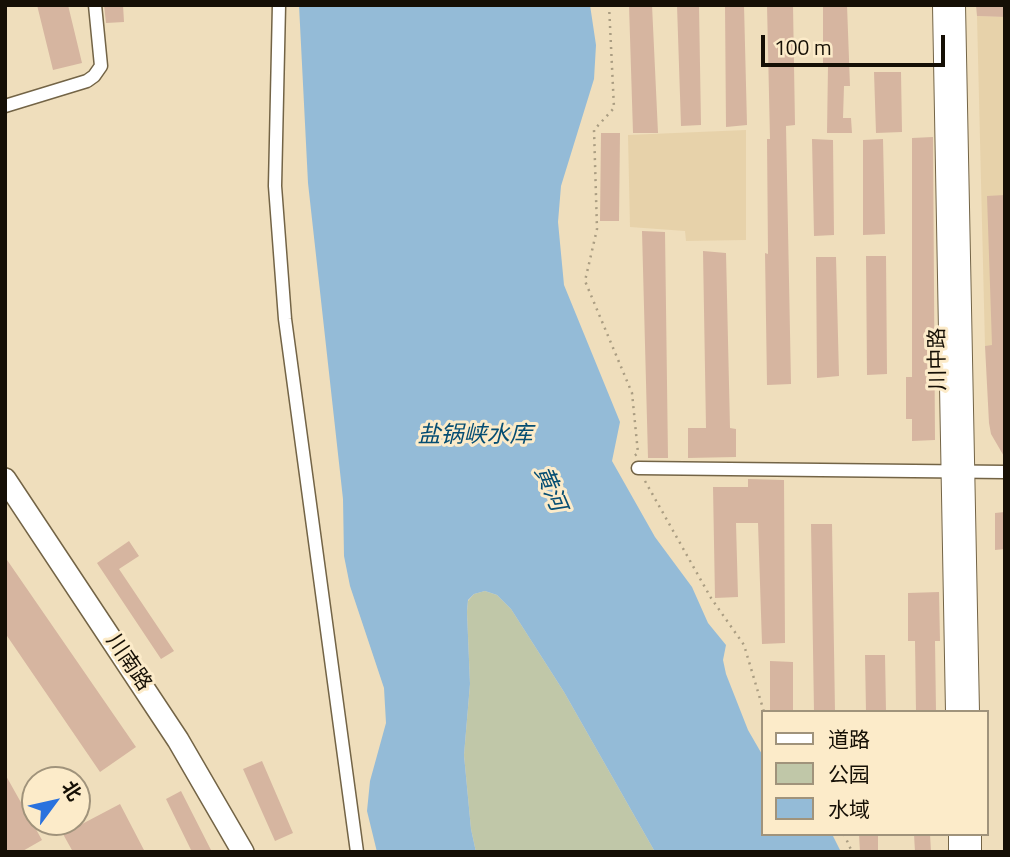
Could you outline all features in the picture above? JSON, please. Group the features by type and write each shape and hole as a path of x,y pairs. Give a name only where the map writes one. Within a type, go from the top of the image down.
{"main road":[{"name":"川南路","path":"5,480 178,740 243,852"}],"street":[{"path":"5,106 87,81 94,76 101,66 95,5"},
{"path":"279,5 275,186 285,319 358,852"},
{"name":"川中路","path":"942,5 957,473 970,710"},
{"name":"川中路","path":"955,710 956,5"},
{"path":"638,468 1005,472"}],"path":[{"path":"609,5 614,108 594,130 597,229 585,281 632,393 638,453 632,458 704,587 744,645 763,710"},
{"path":"845,836 852,852"}],"shaded area":[{"path":"977,16 1005,17 1005,345 985,346"},
{"path":"746,130 746,240 686,241 685,231 630,227 628,135"}],"green space":[{"path":"485,591 497,595 511,609 564,692 655,852 476,852 471,829 464,755 470,684 467,612 468,601 474,594"}],"water":[{"name":"盐锅峡水库","path":"299,5 590,5 596,45 594,79 561,186 558,222 564,285 620,422 612,461 655,537 692,587 708,623 726,645 723,660 726,674 748,730 762,754 762,836 833,836 841,852 655,852 564,692 511,609 497,595 485,591 474,594 468,600 467,612 470,684 464,755 471,829 476,852 377,852 367,811 370,781 386,723 384,688 350,586 344,556 343,499 308,183"}],"building":[{"path":"37,5 68,5 82,63 53,70"},
{"path":"104,5 123,5 124,22 106,23"},
{"path":"629,5 652,5 658,133 633,133"},
{"path":"677,5 699,5 701,125 681,126"},
{"path":"725,5 744,5 747,125 726,127"},
{"path":"767,5 793,5 795,125 786,126 791,384 767,385 765,253 768,254 767,139 770,139"},
{"path":"823,5 847,5 850,86 844,86 843,118 851,118 852,133 827,133 828,66 823,66"},
{"path":"976,5 1005,5 1005,17 977,16"},
{"path":"874,72 901,72 902,132 876,133"},
{"path":"601,133 620,133 619,221 600,221"},
{"path":"933,137 935,440 912,441 912,419 906,419 906,377 912,377 912,138"},
{"path":"812,139 833,140 834,235 814,236"},
{"path":"883,139 885,234 863,235 863,140"},
{"path":"1005,195 1005,458 991,434 989,423 985,346 992,345 987,196"},
{"path":"642,231 665,232 668,458 648,458"},
{"path":"703,251 726,253 730,428 736,429 736,457 688,458 688,428 706,428"},
{"path":"866,256 886,256 887,374 867,375"},
{"path":"816,257 836,257 839,376 817,378"},
{"path":"748,479 784,480 785,643 762,644 758,523 736,523 738,597 715,598 713,487 748,487"},
{"path":"1005,512 1005,549 995,550 995,513"},
{"path":"811,524 832,524 835,710 814,710"},
{"path":"129,541 139,556 119,569 174,651 161,659 97,563"},
{"path":"5,557 136,747 100,772 5,633"},
{"path":"939,592 940,641 935,641 936,710 916,710 915,641 908,641 908,593"},
{"path":"865,655 885,655 886,710 866,710"},
{"path":"770,661 793,662 793,710 770,710"},
{"path":"262,761 293,833 275,841 243,769"},
{"path":"5,774 21,803 21,836 40,836 42,840 21,852 8,852 5,847"},
{"path":"181,791 212,852 192,852 166,799"},
{"path":"120,804 145,852 73,852 64,836 91,836 91,819"},
{"path":"859,836 878,836 878,852 860,852"},
{"path":"914,836 930,836 931,852 915,852"}],"water label":[{"name":"黄河","path":"549,489"}]}
